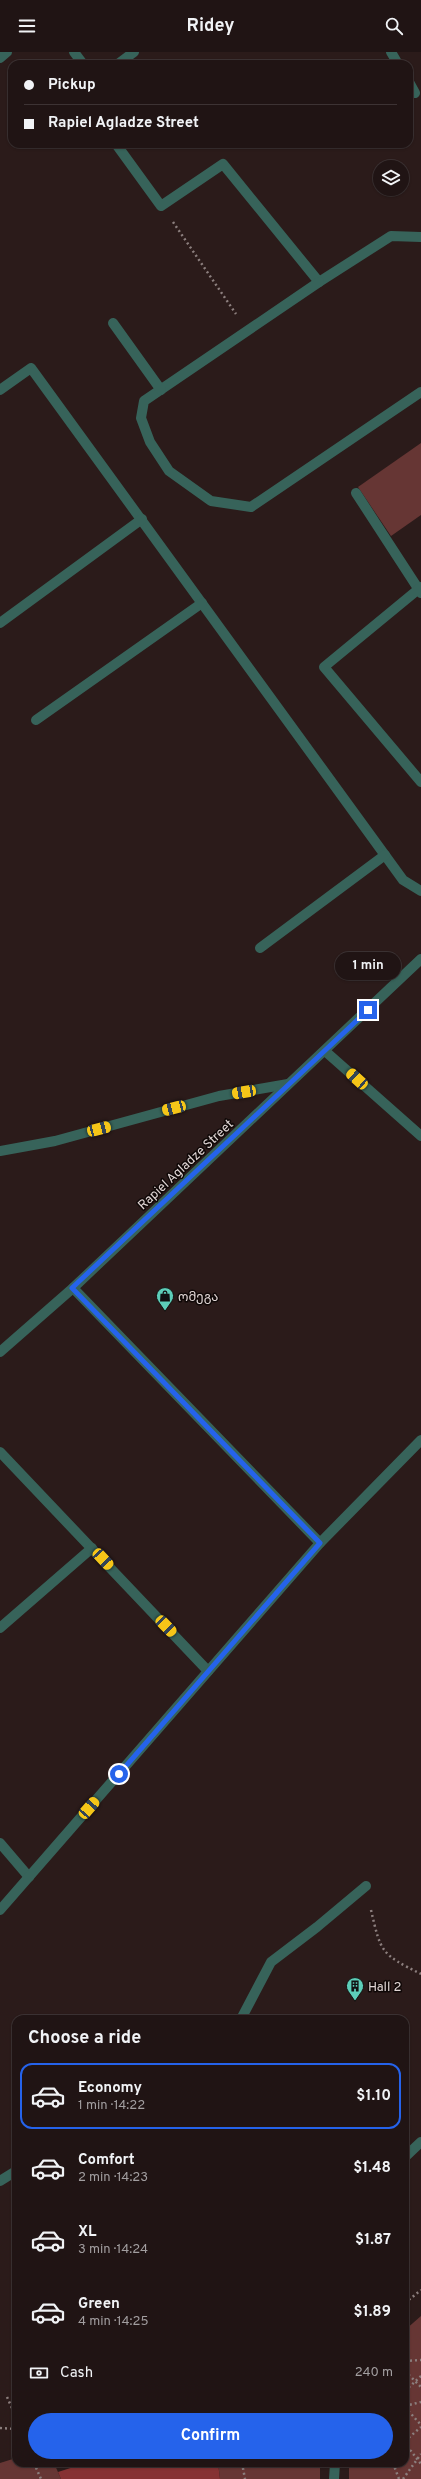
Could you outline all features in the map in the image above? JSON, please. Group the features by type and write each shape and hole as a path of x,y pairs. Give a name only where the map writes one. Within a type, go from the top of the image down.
{"street":[{"path":"0,58 7,52"},
{"path":"123,60 134,52"},
{"path":"413,89 415,93"},
{"path":"119,148 161,206 223,164 319,282"},
{"path":"421,237 391,236 319,282 144,401 141,418 150,442 168,470 211,501 251,507 421,392"},
{"path":"113,323 161,390"},
{"path":"0,390 31,368 403,880 421,891"},
{"path":"356,493 420,590 324,667 421,782"},
{"path":"0,623 142,519"},
{"path":"36,720 202,603"},
{"path":"260,948 385,855"},
{"name":"Rapiel Agladze Street","path":"0,1352 72,1288 421,959"},
{"path":"325,1050 421,1136"},
{"path":"0,1151 55,1141 219,1096 288,1084"},
{"path":"72,1288 320,1543"},
{"path":"0,1910 320,1543 421,1440"},
{"path":"0,1452 208,1671"},
{"path":"0,1628 92,1548"},
{"path":"0,1843 29,1877"},
{"path":"243,2015 271,1962 318,1927 366,1886"},
{"path":"409,2153 421,2142"},
{"path":"0,2181 12,2174"},
{"path":"334,2479 335,2467"}],"path":[{"path":"161,206 248,331"},
{"path":"366,1886 379,1942 390,1959 421,1974"},
{"path":"409,2300 421,2290"},
{"path":"409,2360 421,2360"},
{"path":"409,2375 421,2387"},
{"path":"409,2387 421,2376"},
{"path":"7,2396 12,2408"},
{"path":"409,2405 421,2402"},
{"path":"409,2411 421,2426 409,2437"},
{"path":"0,2428 12,2429"},
{"path":"409,2450 421,2464"},
{"path":"403,2479 421,2454"},
{"path":"36,2467 41,2479"},
{"path":"243,2467 245,2479"},
{"path":"395,2467 399,2479"}],"shaded area":[{"path":"421,443 421,515 391,536 358,487"},
{"path":"421,2316 421,2479 349,2479 349,2467 409,2467 409,2326"},
{"path":"12,2459 12,2467 56,2467 61,2479 0,2479 0,2463"},
{"path":"74,2467 218,2467 220,2479 61,2479 58,2472"},
{"path":"218,2467 320,2467 320,2479 220,2479"}],"place":[{"name":"ომეგა","path":"165,1311"},
{"name":"Hall 2","path":"355,2001"}],"route":[{"path":"119,1774 320,1543 72,1288 368,1010"}]}
